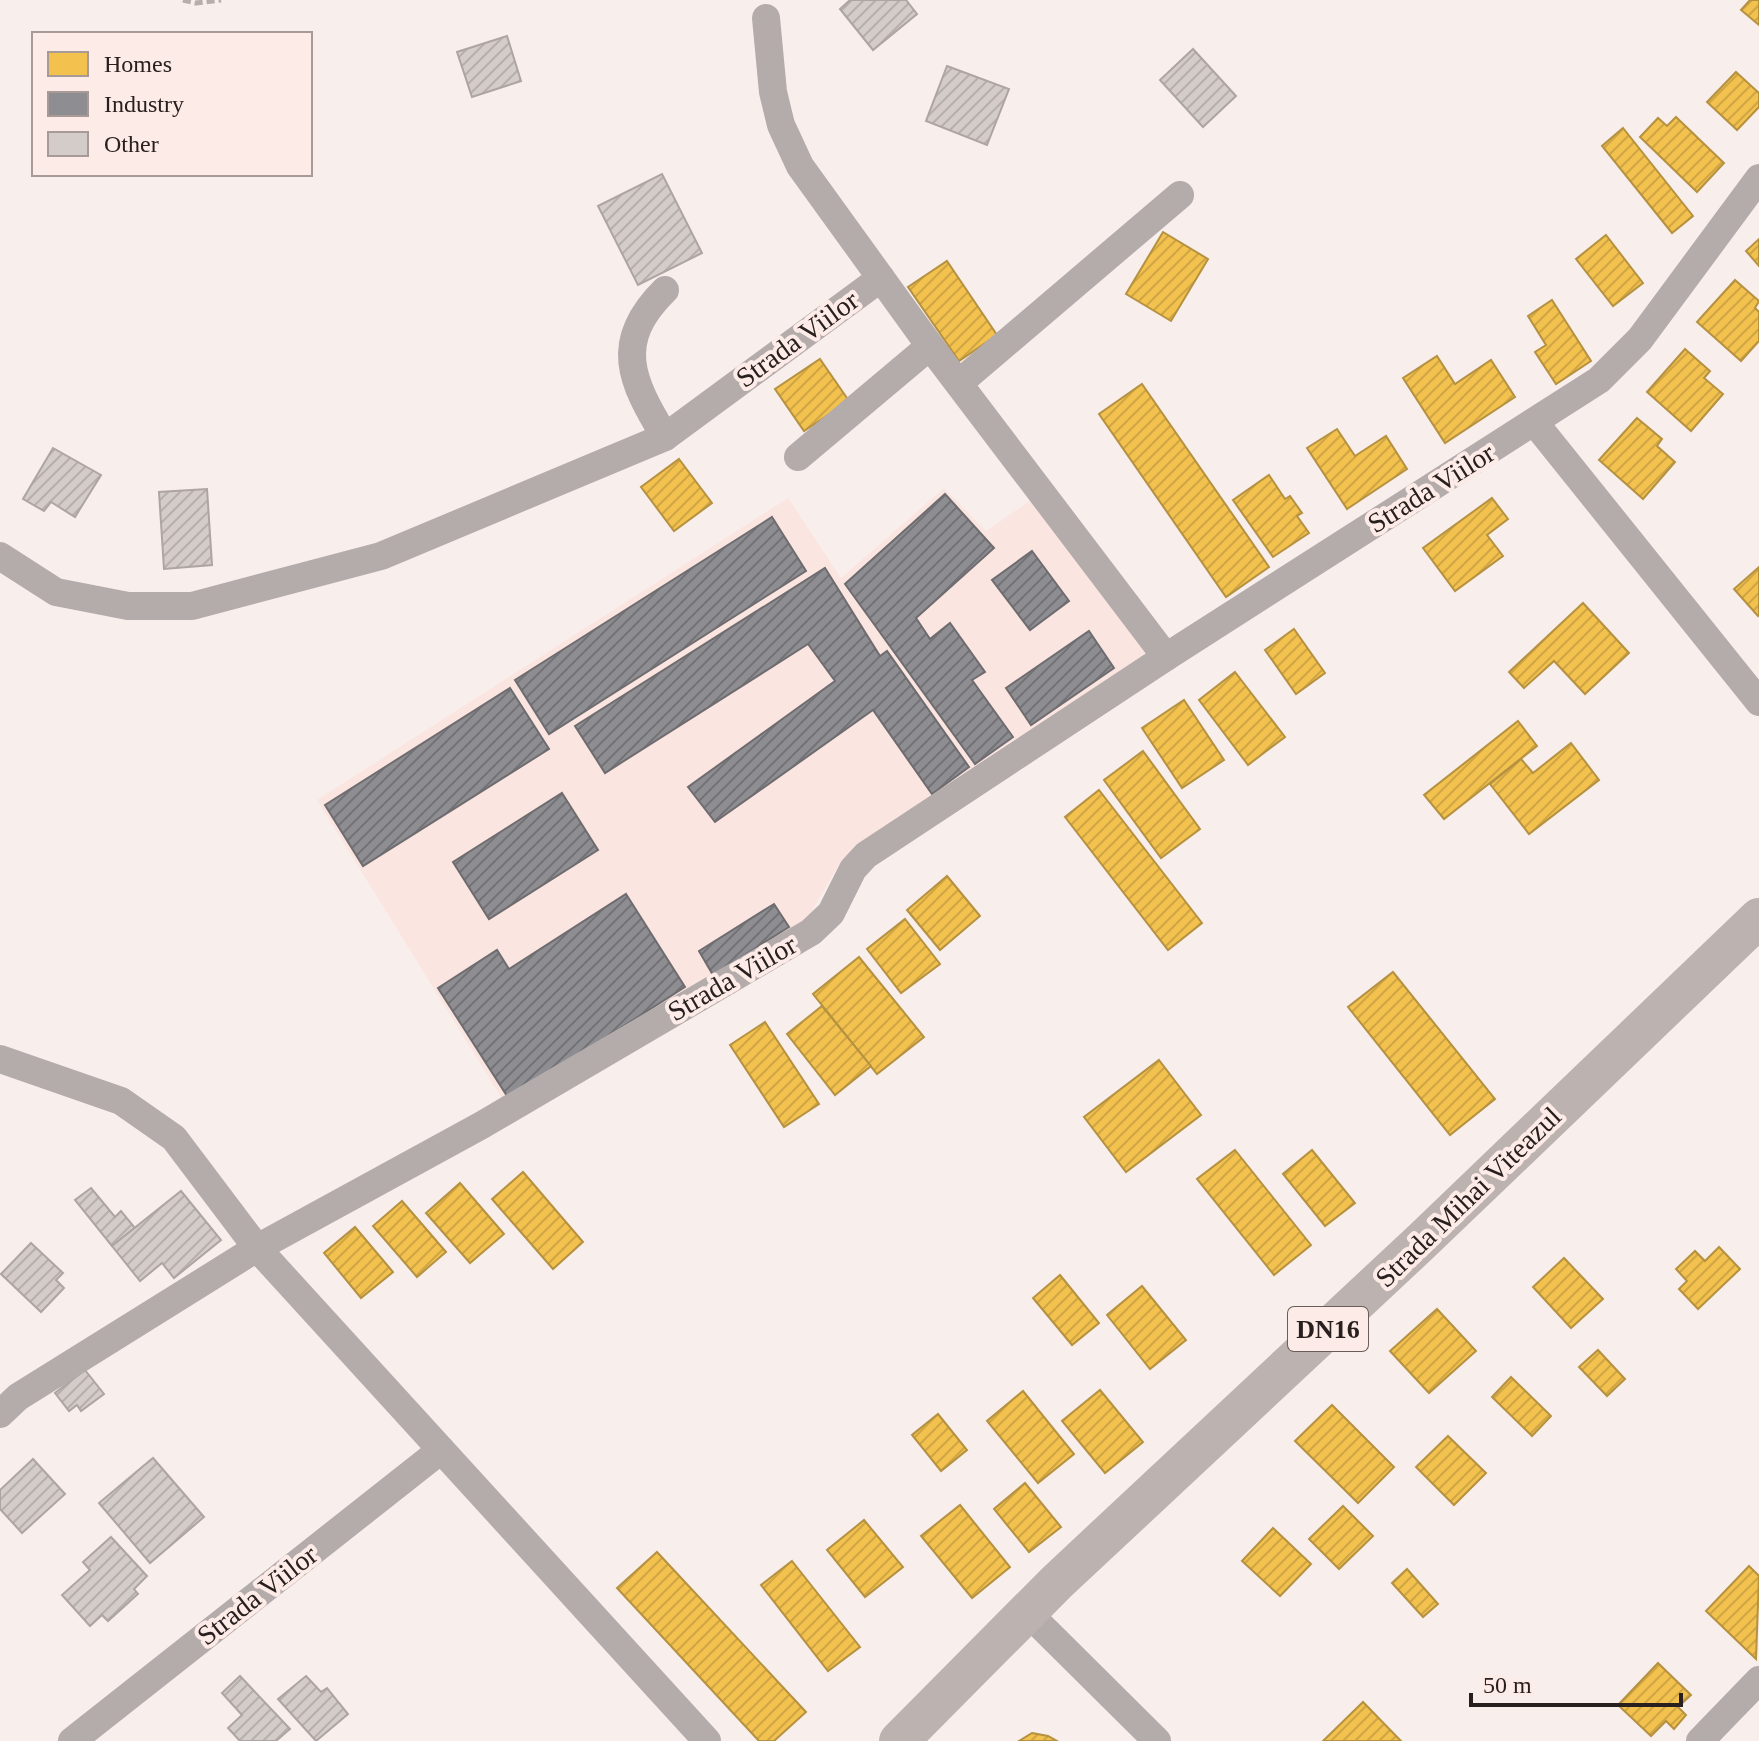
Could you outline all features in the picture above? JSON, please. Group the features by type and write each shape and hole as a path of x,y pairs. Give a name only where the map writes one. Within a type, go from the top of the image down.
{"highway":[{"name":"Strada Mihai Viteazul","path":"899,1741 1027,1612 1759,918"}],"street":[{"name":"Strada Viilor","path":"766,18 773,92 781,125 800,166 930,346 1166,657"},
{"name":"Strada Viilor","path":"0,1414 18,1397 257,1248 482,1125 811,932 831,913 853,869 866,855 1166,657 1599,380 1640,339 1759,178"},
{"path":"959,383 1180,195"},
{"name":"Strada Viilor","path":"0,556 56,592 128,606 192,606 381,556 665,437 881,278"},
{"path":"665,290 644,310 632,339 632,377 665,437"},
{"path":"798,457 930,346"},
{"path":"1535,423 1759,702"},
{"path":"0,1059 121,1101 174,1138 257,1248 707,1741"},
{"name":"Strada Viilor","path":"72,1741 441,1450"},
{"path":"1027,1612 1157,1741"},
{"path":"1700,1741 1759,1680"}],"path":[{"path":"183,0 196,3 221,0"}],"shaded area":[{"path":"944,488 986,531 1034,498 1147,654 842,859 805,923 506,1105 317,800 788,498 841,578"}],"building: Homes":[{"path":"1750,0 1759,0 1759,25 1741,10"},
{"path":"1736,72 1759,93 1759,107 1737,130 1707,102"},
{"path":"1676,117 1724,163 1697,192 1640,137 1658,118 1667,126"},
{"path":"1623,128 1693,216 1672,233 1602,146"},
{"path":"1163,232 1208,259 1171,321 1126,294"},
{"path":"1606,235 1643,283 1613,306 1576,259"},
{"path":"1759,239 1759,266 1746,251"},
{"path":"947,261 997,335 959,361 908,287"},
{"path":"1735,280 1759,301 1755,308 1759,312 1759,341 1741,361 1697,322"},
{"path":"1552,300 1591,361 1556,384 1535,352 1546,345 1528,316"},
{"path":"1685,349 1710,371 1704,378 1723,394 1691,431 1647,392"},
{"path":"1437,356 1455,384 1491,360 1515,397 1445,443 1403,378"},
{"path":"820,359 849,401 804,431 775,389"},
{"path":"1142,384 1269,567 1226,597 1099,414"},
{"path":"1637,418 1662,439 1657,446 1675,462 1643,499 1599,460"},
{"path":"1337,429 1355,456 1386,436 1407,469 1347,509 1307,448"},
{"path":"679,459 712,503 674,531 641,487"},
{"path":"1269,475 1285,499 1290,496 1302,513 1297,516 1309,533 1273,557 1233,500"},
{"path":"1492,498 1508,519 1487,535 1503,556 1455,591 1423,548"},
{"path":"1759,567 1759,615 1758,616 1734,589"},
{"path":"1583,603 1629,653 1585,694 1554,661 1524,688 1509,672"},
{"path":"1294,629 1325,673 1296,694 1265,650"},
{"path":"1235,672 1285,737 1248,765 1199,700"},
{"path":"1184,700 1224,760 1182,788 1142,728"},
{"path":"1518,721 1537,746 1444,819 1424,795"},
{"path":"1571,743 1599,780 1529,834 1490,784 1521,759 1533,773"},
{"path":"1143,751 1200,829 1161,858 1104,780"},
{"path":"1099,790 1202,923 1168,950 1065,817"},
{"path":"947,876 980,916 940,950 907,910"},
{"path":"905,919 940,964 901,993 867,949"},
{"path":"859,957 924,1037 877,1074 813,994"},
{"path":"1393,972 1495,1099 1450,1135 1348,1007"},
{"path":"822,1006 871,1066 835,1095 787,1034"},
{"path":"765,1022 819,1104 784,1127 730,1045"},
{"path":"1159,1060 1201,1115 1126,1172 1084,1117"},
{"path":"1235,1150 1311,1245 1274,1275 1197,1179"},
{"path":"1312,1150 1355,1203 1325,1226 1283,1174"},
{"path":"523,1172 583,1242 553,1269 492,1199"},
{"path":"460,1183 504,1234 470,1263 426,1213"},
{"path":"402,1201 446,1252 417,1277 373,1226"},
{"path":"355,1227 393,1272 361,1298 324,1253"},
{"path":"1719,1247 1740,1269 1698,1309 1679,1289 1687,1281 1676,1269 1695,1251 1705,1261"},
{"path":"1564,1258 1603,1299 1571,1328 1533,1287"},
{"path":"1060,1275 1099,1323 1072,1345 1033,1298"},
{"path":"1142,1286 1186,1340 1150,1369 1107,1315"},
{"path":"1437,1309 1476,1351 1429,1393 1390,1351"},
{"path":"1598,1350 1625,1379 1607,1396 1579,1367"},
{"path":"1511,1377 1551,1416 1532,1436 1492,1397"},
{"path":"1100,1390 1143,1442 1105,1473 1062,1421"},
{"path":"1023,1391 1074,1454 1038,1483 987,1421"},
{"path":"1332,1405 1394,1467 1358,1503 1295,1441"},
{"path":"938,1414 967,1450 941,1471 912,1435"},
{"path":"1448,1436 1486,1473 1454,1505 1416,1467"},
{"path":"1025,1483 1061,1527 1029,1552 994,1509"},
{"path":"960,1505 1010,1567 972,1598 921,1536"},
{"path":"1343,1506 1373,1536 1339,1569 1309,1539"},
{"path":"864,1520 903,1567 865,1597 827,1550"},
{"path":"1273,1528 1311,1564 1280,1596 1242,1561"},
{"path":"657,1552 806,1712 774,1741 759,1741 617,1588"},
{"path":"792,1561 860,1647 828,1671 761,1585"},
{"path":"1749,1566 1759,1576 1756,1659 1706,1611"},
{"path":"1407,1569 1438,1604 1423,1617 1392,1583"},
{"path":"1658,1663 1691,1695 1678,1707 1686,1715 1674,1729 1666,1721 1651,1736 1618,1705"},
{"path":"1363,1702 1401,1741 1323,1741"},
{"path":"1032,1733 1048,1736 1057,1741 1019,1741"}],"building: Industry":[{"path":"945,494 994,548 916,618 930,639 950,623 985,672 972,680 1013,737 975,764 845,584"},
{"path":"772,517 806,571 549,734 515,680"},
{"path":"1032,551 1069,601 1030,630 992,580"},
{"path":"825,568 880,656 887,651 969,767 932,794 873,710 715,822 688,787 835,681 808,644 605,773 575,726"},
{"path":"1089,631 1114,668 1031,725 1006,688"},
{"path":"510,688 549,749 363,866 325,805"},
{"path":"562,793 598,850 489,919 453,862"},
{"path":"626,894 685,987 509,1099 438,988 497,950 509,969"},
{"path":"774,904 789,927 713,975 699,951"}],"building: Other":[{"path":"850,0 906,0 917,14 873,50 840,9"},
{"path":"507,36 521,81 472,97 457,52"},
{"path":"1193,49 1236,96 1203,127 1160,80"},
{"path":"947,66 1009,89 987,145 926,121"},
{"path":"662,174 702,253 638,285 598,206"},
{"path":"53,448 101,475 75,517 51,502 44,511 23,499"},
{"path":"207,489 212,565 164,569 159,492"},
{"path":"91,1188 115,1217 121,1211 135,1228 112,1246 75,1200"},
{"path":"181,1191 221,1240 174,1278 162,1263 140,1281 112,1246"},
{"path":"31,1243 63,1273 56,1280 64,1288 41,1312 1,1274"},
{"path":"85,1370 104,1394 81,1411 77,1405 69,1411 55,1393"},
{"path":"153,1458 204,1517 150,1563 99,1503"},
{"path":"33,1459 65,1494 22,1533 0,1509 0,1490"},
{"path":"111,1537 147,1576 134,1589 138,1594 108,1621 102,1615 90,1626 62,1595 90,1570 83,1562"},
{"path":"240,1676 290,1729 276,1741 240,1741 228,1728 242,1715 222,1693"},
{"path":"306,1676 321,1692 327,1688 348,1714 316,1741 278,1699"}]}
